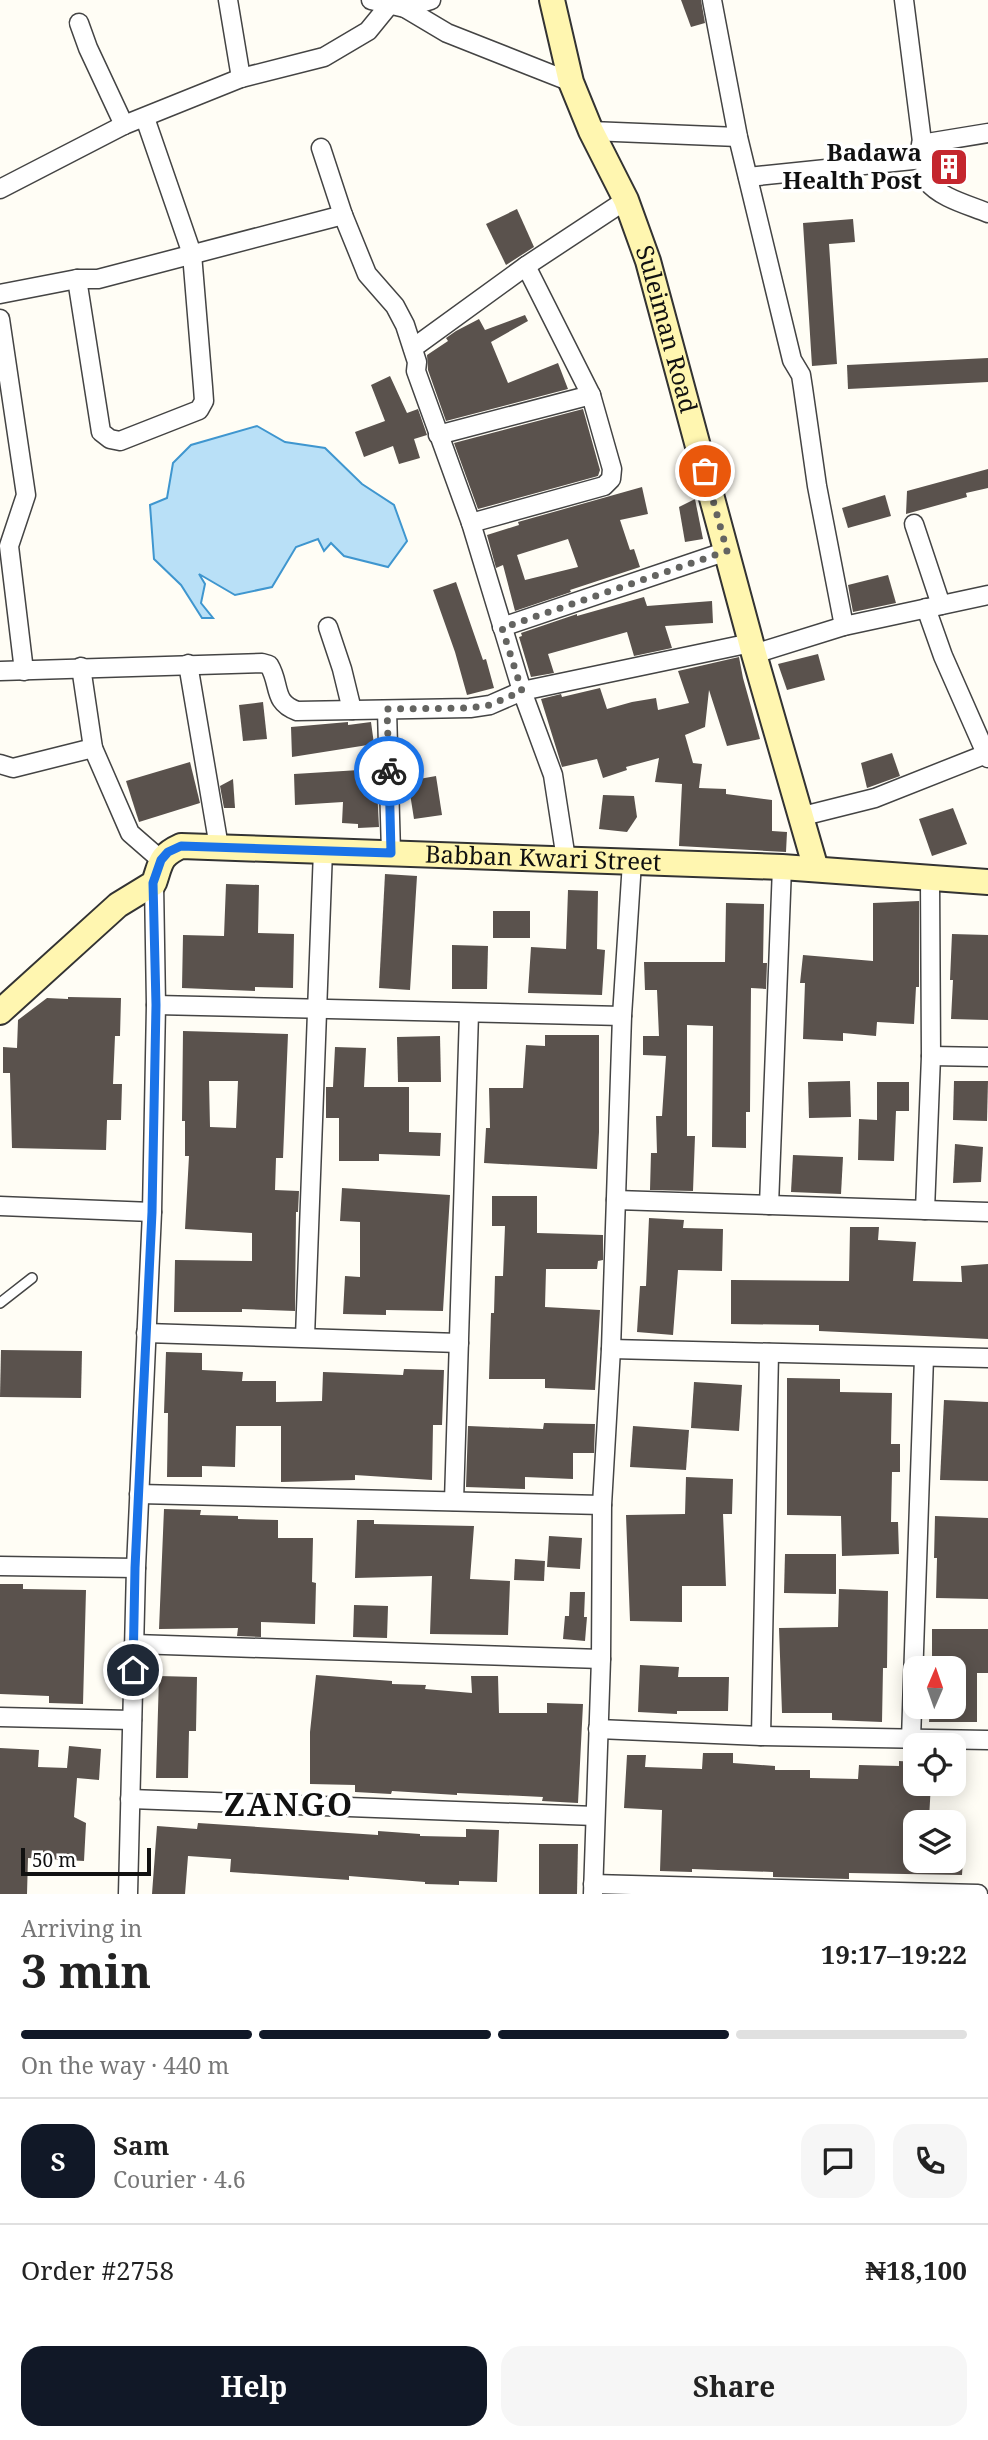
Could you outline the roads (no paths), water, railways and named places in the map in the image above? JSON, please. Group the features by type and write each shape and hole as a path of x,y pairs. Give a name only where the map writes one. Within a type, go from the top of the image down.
{"street":[{"path":"228,0 241,78"},
{"path":"371,0 398,6 447,33 571,82"},
{"path":"0,189 124,125 241,78 324,57 368,31 398,6 432,0"},
{"name":"Suleiman Road","path":"552,0 571,82 591,131 626,200 648,261 799,817 816,869"},
{"path":"712,0 738,137 792,360 803,388 817,486 844,626"},
{"path":"904,0 927,181 932,187 988,213"},
{"path":"79,23 124,125"},
{"path":"77,279 102,432 110,439 120,441 199,410 204,401 192,254 145,118"},
{"path":"591,131 738,137"},
{"path":"748,177 922,152 988,133"},
{"path":"321,148 343,215 367,274 395,306 413,348 416,371 471,523 522,691 553,775 566,859"},
{"path":"413,348 526,266 626,200"},
{"path":"0,294 77,279 97,279 343,215"},
{"path":"471,523 604,486 611,479 611,469 591,395 526,266"},
{"path":"0,319 26,495 8,517 7,586 24,671"},
{"path":"438,435 591,395"},
{"path":"799,817 875,798 987,756 943,656 914,524"},
{"path":"502,628 727,551"},
{"path":"0,671 262,663 269,665 272,671 281,701 287,708 298,711 470,708 490,705 522,691 753,648 988,595"},
{"path":"328,627 352,710"},
{"path":"188,664 219,847"},
{"path":"81,667 93,748 130,833 157,872 152,1212 135,1568 128,1894"},
{"path":"387,709 391,853"},
{"path":"0,764 13,768 93,748"},
{"name":"Babban Kwari Street","path":"0,1012 118,905 136,896 157,872 168,852 181,846 782,867 988,882"},
{"path":"305,1337 323,850"},
{"path":"632,862 622,1016 611,1349 602,1506 601,1660 593,1889 978,1894"},
{"path":"769,1205 782,867"},
{"path":"925,1210 931,1056 930,879"},
{"path":"156,1005 622,1016"},
{"path":"454,1501 469,1013"},
{"path":"931,1056 988,1057"},
{"path":"616,1200 988,1212"},
{"path":"0,1206 152,1212"},
{"path":"146,1333 458,1343"},
{"path":"611,1349 988,1358"},
{"path":"761,1736 769,1353"},
{"path":"911,1733 924,1357"},
{"path":"139,1494 602,1506"},
{"path":"0,1566 135,1568"},
{"path":"134,1644 601,1660"},
{"path":"0,1717 132,1720"},
{"path":"598,1729 903,1739"},
{"path":"966,1740 988,1740"},
{"path":"130,1799 595,1816"}],"lane":[{"path":"0,1303 32,1278"}],"water":[{"path":"257,426 285,442 325,448 362,484 394,505 407,541 388,567 344,556 331,543 324,551 318,539 296,547 272,587 235,595 199,574 205,584 201,603 213,618 202,618 181,585 154,559 150,505 167,498 173,463 191,445"}],"place":[{"name":"Badawa Health Post","path":"949,167"}],"district":[{"name":"ZANGO","path":"289,1805"}]}
